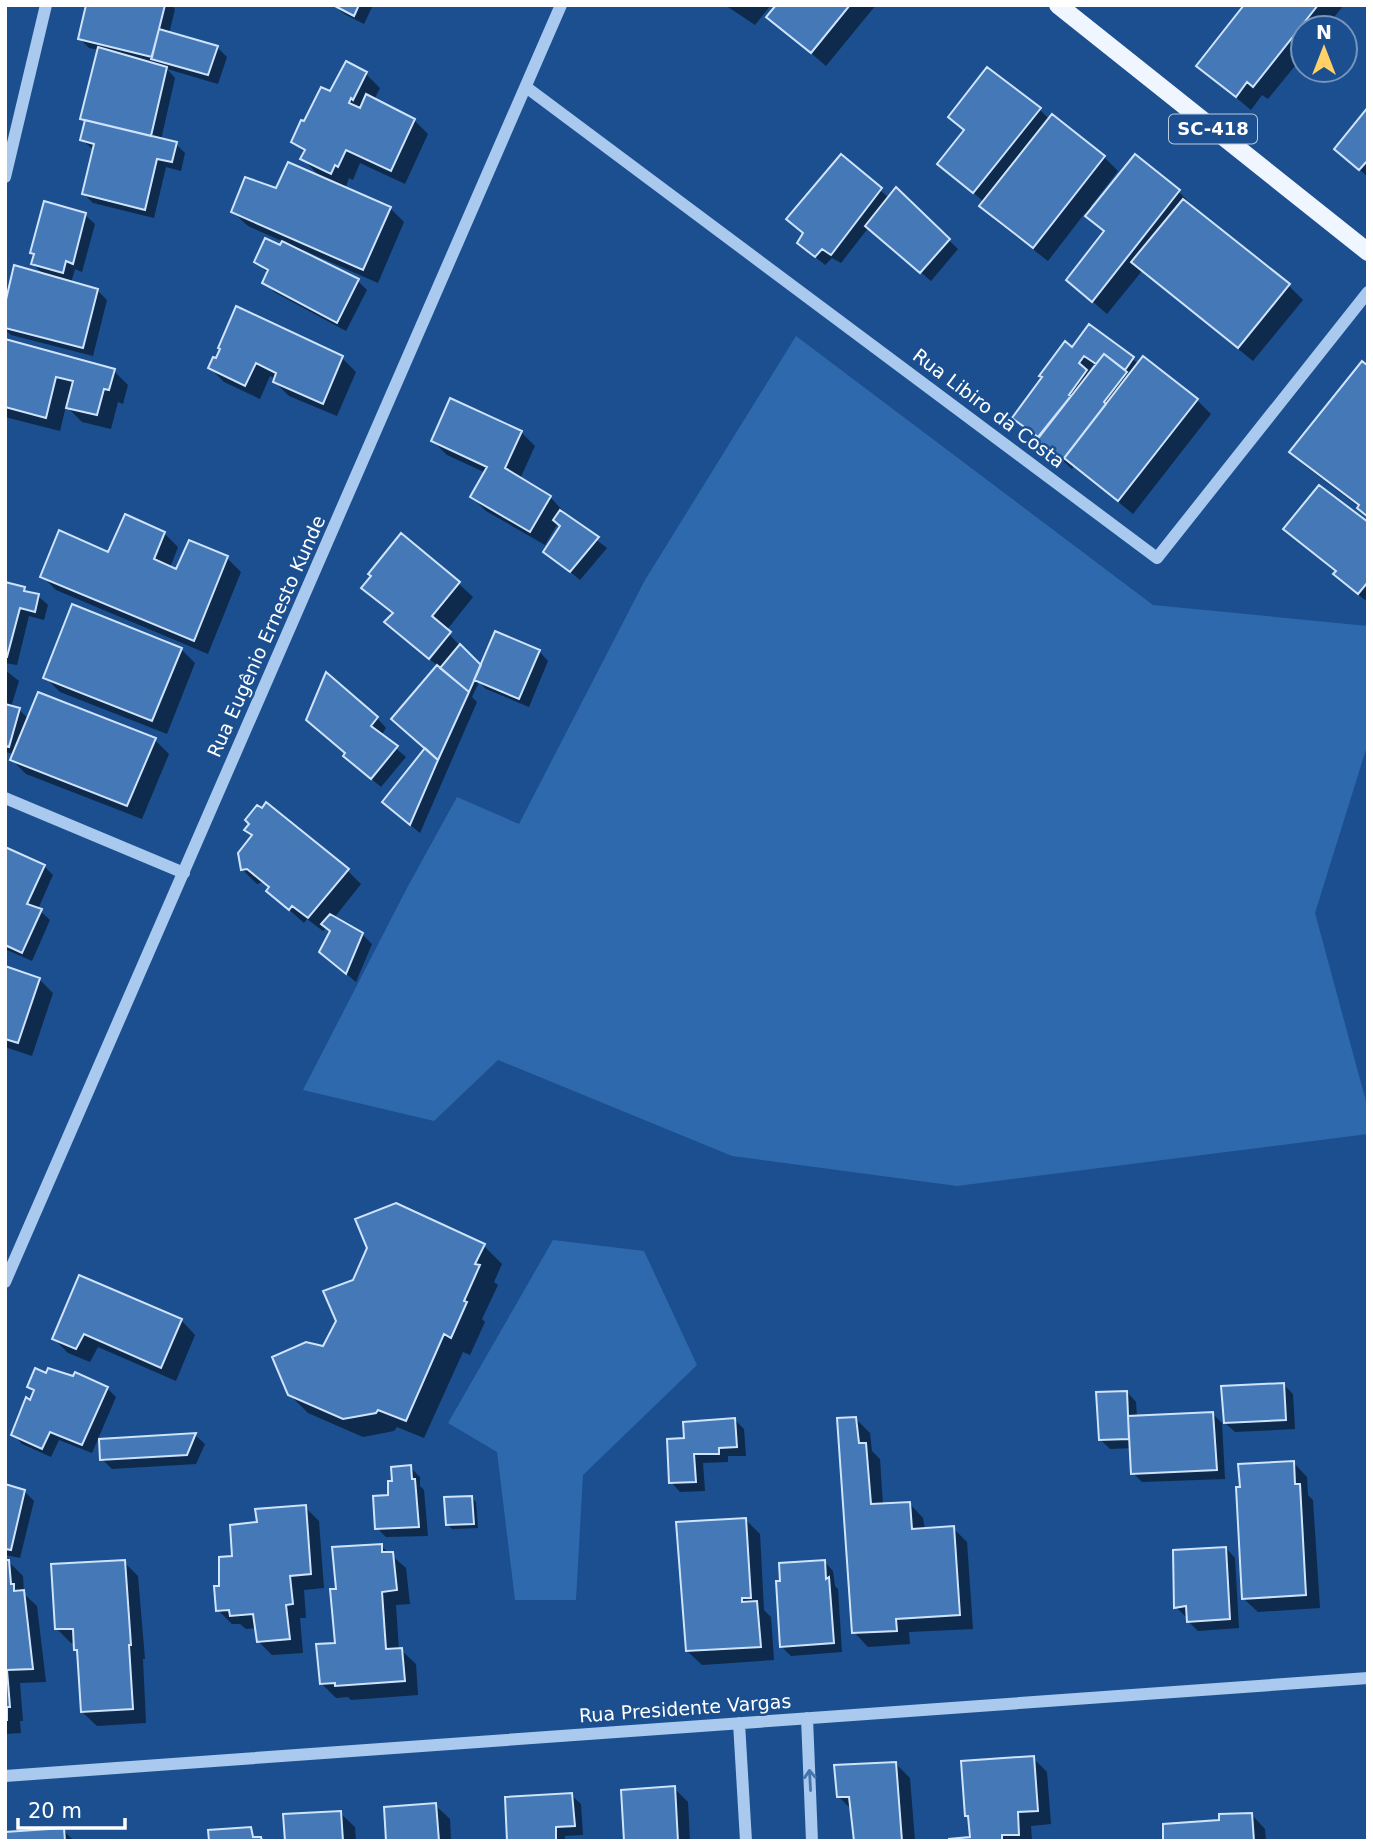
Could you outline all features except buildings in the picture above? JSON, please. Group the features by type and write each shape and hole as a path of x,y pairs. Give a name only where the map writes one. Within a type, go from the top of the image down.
{"main road":[{"name":"SC-418","path":"1058,5 1368,252"}],"street":[{"path":"5,177 46,5"},
{"name":"Rua Eugênio Ernesto Kunde","path":"5,1282 561,5"},
{"name":"Rua Libiro da Costa","path":"526,87 1157,558 1368,292"},
{"path":"5,798 184,873"},
{"name":"Rua Presidente Vargas","path":"5,1776 1368,1678"},
{"path":"807,1718 812,1841"},
{"path":"739,1723 746,1841"}],"shaded area":[{"path":"796,336 1153,605 1368,626 1368,743 1315,913 1368,1109 1368,1134 957,1186 732,1156 498,1060 434,1121 303,1090 457,797 519,824 645,580"},
{"path":"553,1240 644,1251 697,1365 583,1475 576,1600 515,1600 497,1452 448,1423"}]}
